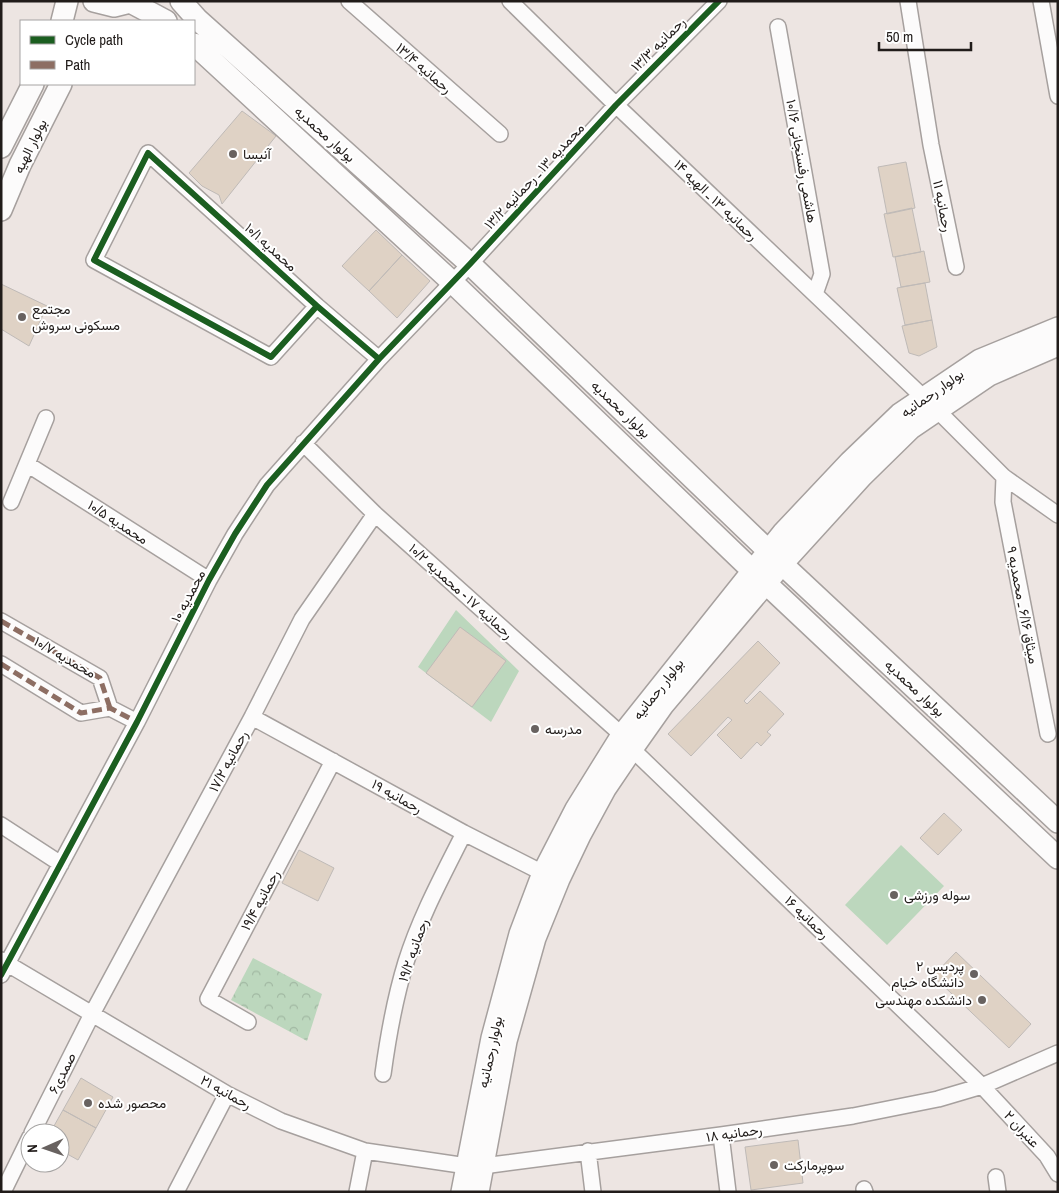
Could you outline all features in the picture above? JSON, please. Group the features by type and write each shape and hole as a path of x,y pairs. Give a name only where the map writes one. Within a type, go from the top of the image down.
{"main road":[{"path":"62,20 67,1"},
{"name":"بولوار محمدیه","path":"181,1 197,20 470,264 775,557 1058,822"},
{"path":"100,20 118,3 163,20"},
{"name":"بولوار محمدیه","path":"195,45 452,282 759,576 1058,858"},
{"name":"بولوار الهیه","path":"1,147 32,85"},
{"name":"بولوار الهیه","path":"1,210 20,165 60,85"},
{"name":"بولوار رحمانیه","path":"478,1192 475,1166 492,1038 520,934 543,873 576,809 775,557 911,428 930,403 980,360 1058,328"},
{"name":"بولوار رحمانیه","path":"930,403 1058,345"},
{"name":"بولوار رحمانیه","path":"462,1192 475,1166 506,1042 535,938 559,879 627,742"}],"street":[{"name":"رحمانیه ۱۳/۴","path":"348,1 500,134"},
{"name":"رحمانیه ۱۳ ـ الهیه ۱۴","path":"510,1 930,403 1004,477 1058,515"},
{"name":"رحمانیه ۱۳/۳","path":"616,104 719,1"},
{"name":"رحمانیه ۱۱","path":"908,1 931,146 956,267"},
{"path":"1041,1 1058,96"},
{"name":"هاشمی رفسنجانی ۱۰/۱۶","path":"778,27 822,274 815,294"},
{"name":"محمدیه ۱۳ ـ رحمانیه ۱۳/۲","path":"452,282 616,104"},
{"name":"محمدیه ۱۰/۱","path":"317,306 271,357 94,260 148,152 317,306 379,359"},
{"name":"محمدیه ۱۰","path":"3,966 61,864 209,580 266,485 379,359 452,282"},
{"path":"11,502 46,418"},
{"name":"رحمانیه ۱۷ - محمدیه ۱۰/۲","path":"303,443 375,514 627,742"},
{"name":"محمدیه ۱۰/۵","path":"27,464 209,580"},
{"name":"میثاق ۶/۱۶ ـ محمدیه ۹","path":"1004,477 1004,502 1048,734"},
{"name":"رحمانیه ۱۷/۲","path":"92,1014 252,717 302,619 375,514"},
{"name":"محمدیه ۱۰/۷","path":"1,622 100,678 110,708"},
{"path":"1,664 81,713 110,708 136,722"},
{"name":"رحمانیه ۱۹","path":"252,717 464,833 543,873"},
{"name":"رحمانیه ۱۶","path":"627,742 982,1086"},
{"name":"رحمانیه ۱۹/۴","path":"248,1022 208,999 333,761"},
{"path":"1,825 61,864"},
{"name":"رحمانیه ۱۹/۲","path":"383,1074 388,1036 406,962 430,900 464,833"},
{"name":"رحمانیه ۲۱","path":"3,966 92,1014 227,1094 281,1121 365,1151 475,1166"},
{"name":"صمدی۶","path":"37,1123 92,1014"},
{"name":"رحمانیه ۱۸","path":"475,1166 721,1135 853,1116 938,1099 982,1086 1058,1053"},
{"name":"عنبران ۲","path":"982,1086 1046,1156 1058,1174"},
{"path":"176,1192 227,1094"},
{"path":"721,1135 728,1192"},
{"path":"357,1192 365,1151"},
{"path":"588,1151 593,1192"},
{"path":"2,1192 20,1157"},
{"path":"996,1176 998,1192"}],"green space":[{"path":"456,610 519,671 491,722 418,667"},
{"name":"سوله ورزشی","path":"901,845 944,886 887,945 845,905"},
{"path":"253,958 322,994 307,1041 231,1000"}],"building":[{"name":"آنیسا","path":"242,111 276,136 222,204 219,195 202,186 189,173"},
{"path":"906,162 915,208 887,214 878,167"},
{"path":"912,208 921,252 893,257 884,214"},
{"path":"376,230 402,255 369,291 342,266"},
{"path":"924,251 930,282 901,287 895,257"},
{"path":"402,255 430,281 397,318 369,291"},
{"path":"925,283 932,320 905,325 897,288"},
{"name":"مجتمع مسکونی سروش","path":"1,284 47,306 29,346 1,329"},
{"path":"932,320 937,347 919,356 909,353 902,326"},
{"path":"460,627 506,661 472,707 426,673"},
{"path":"758,641 780,663 744,701 747,704 760,691 784,714 767,732 771,735 761,746 757,742 741,759 717,735 732,720 728,717 691,756 668,734"},
{"path":"944,813 962,830 938,855 920,838"},
{"path":"299,850 334,868 318,901 282,883"},
{"name":"دانشکده مهندسی","path":"956,952 1031,1024 1009,1048 933,976"},
{"name":"محصور شده","path":"81,1078 113,1097 96,1128 63,1110"},
{"path":"63,1110 96,1128 78,1160 70,1156 70,1123 56,1123"},
{"name":"سوپرمارکت","path":"798,1140 803,1183 751,1190 745,1147"}],"marked path":[{"path":"1,621 100,678 110,708"},
{"path":"1,664 81,713 110,708 137,722"}],"cycle path":[{"path":"1,975 137,722 209,580 235,534 267,485 379,359 470,264 616,105 719,1"},
{"path":"317,306 271,357 94,260 148,153 317,306 379,359"}],"place":[{"name":"آنیسا","path":"233,154"},
{"name":"مجتمع مسکونی سروش","path":"22,317"},
{"name":"مدرسه","path":"535,729"},
{"name":"سوله ورزشی","path":"894,895"},
{"name":"پردیس ۲ دانشگاه خیام","path":"974,974"},
{"name":"دانشکده مهندسی","path":"982,1000"},
{"name":"محصور شده","path":"88,1103"},
{"name":"سوپرمارکت","path":"774,1165"}]}
